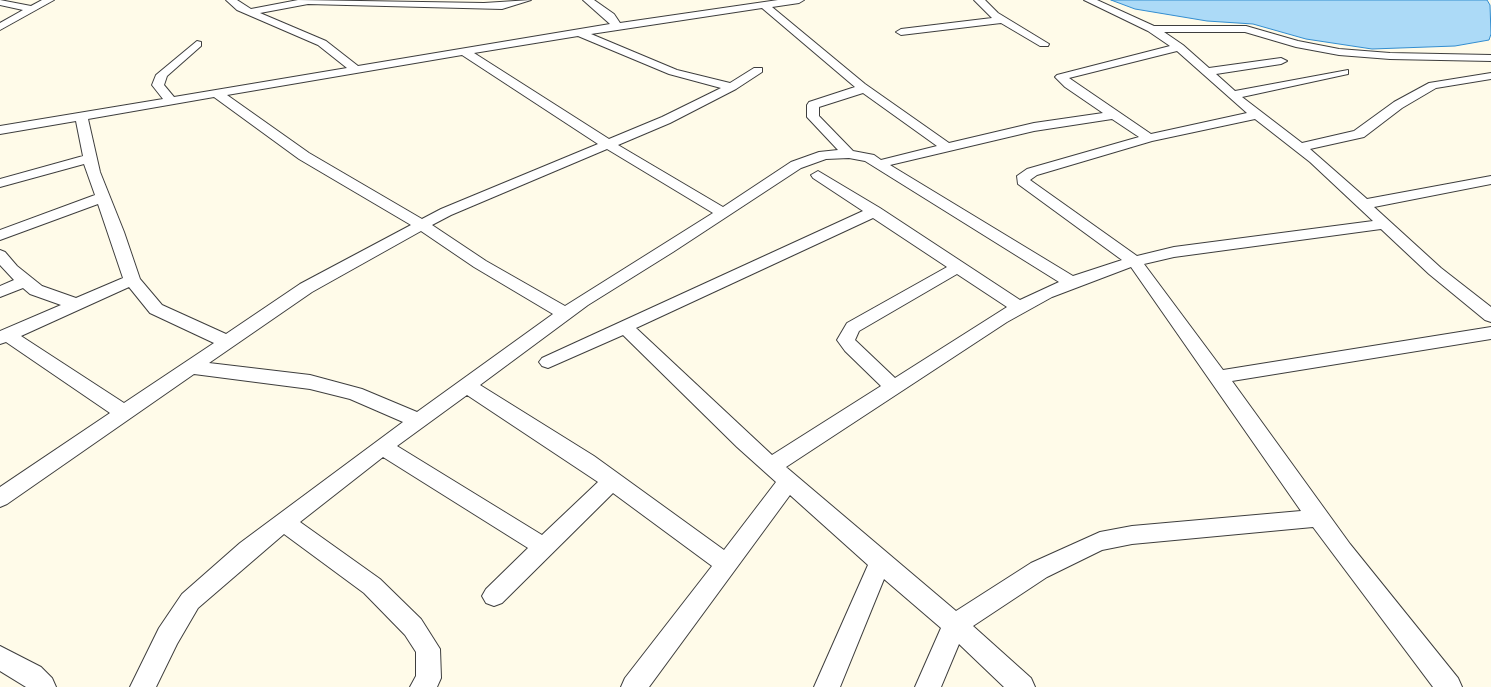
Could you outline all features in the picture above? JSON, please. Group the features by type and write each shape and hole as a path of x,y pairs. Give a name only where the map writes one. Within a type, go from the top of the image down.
{"street":[{"path":"0,27 50,0"},
{"path":"231,0 250,12 322,43 356,70"},
{"path":"250,12 308,1 502,6 526,0"},
{"path":"588,0 593,0"},
{"path":"588,0 610,16 617,26"},
{"path":"0,130 617,26 799,0"},
{"path":"979,0 1003,20 1044,44"},
{"path":"1089,0 1152,29 1179,47 1232,95 1300,147 1365,204 1435,271 1491,316"},
{"path":"0,2 32,9"},
{"path":"764,5 865,88 946,147"},
{"path":"0,20 11,21"},
{"path":"901,32 1003,20"},
{"path":"1152,29 1246,29 1296,44 1340,52 1399,56 1491,58"},
{"path":"580,33 673,72 732,87"},
{"path":"170,100 158,85 162,75 197,44"},
{"path":"1149,138 1069,86 1061,77 1179,47"},
{"path":"464,52 606,144 723,213"},
{"path":"1207,72 1281,61"},
{"path":"0,498 188,367 306,288 446,212 666,120 732,87 758,70"},
{"path":"1232,95 1344,72"},
{"path":"1300,147 1340,140 1360,134 1398,105 1433,85 1491,76"},
{"path":"849,154 813,117 813,104 865,88"},
{"path":"216,93 304,156 422,225 480,264 565,313"},
{"path":"879,164 1034,127 1113,115"},
{"path":"1257,115 1149,138 1032,172 1024,176 1023,181 1134,261 1219,377 1318,518 1449,687"},
{"path":"81,116 90,158 132,280 156,309 191,327 226,341"},
{"path":"143,687 168,636 190,601 222,572 284,522 418,420 565,313 796,165 824,155 849,154 869,158 1072,282"},
{"path":"0,183 90,158"},
{"path":"818,175 1020,308"},
{"path":"1365,204 1491,180"},
{"path":"0,235 103,196"},
{"path":"548,362 875,211"},
{"path":"772,466 894,388 952,348 1020,308 1072,282 1134,261 1174,252 1384,224"},
{"path":"0,255 11,269 36,290 78,305"},
{"path":"894,388 851,347 846,340 848,333 852,327 958,267"},
{"path":"4,336 132,280"},
{"path":"0,292 25,281"},
{"path":"625,327 789,482 954,625 1022,687"},
{"path":"1219,377 1491,333"},
{"path":"4,336 123,412"},
{"path":"188,367 310,382 355,394 418,420"},
{"path":"466,385 587,462 726,564"},
{"path":"382,447 544,547"},
{"path":"494,596 612,481"},
{"path":"634,687 789,482"},
{"path":"928,687 954,625 1039,570 1100,541 1132,536 1318,518"},
{"path":"284,522 372,586 413,627 428,649 428,678 423,687"},
{"path":"827,687 880,562"},
{"path":"0,658 32,676 43,687"}],"water":[{"path":"1111,0 1487,0 1490,5 1491,34 1489,40 1455,46 1372,49 1306,39 1253,24 1207,21 1135,9"}]}
